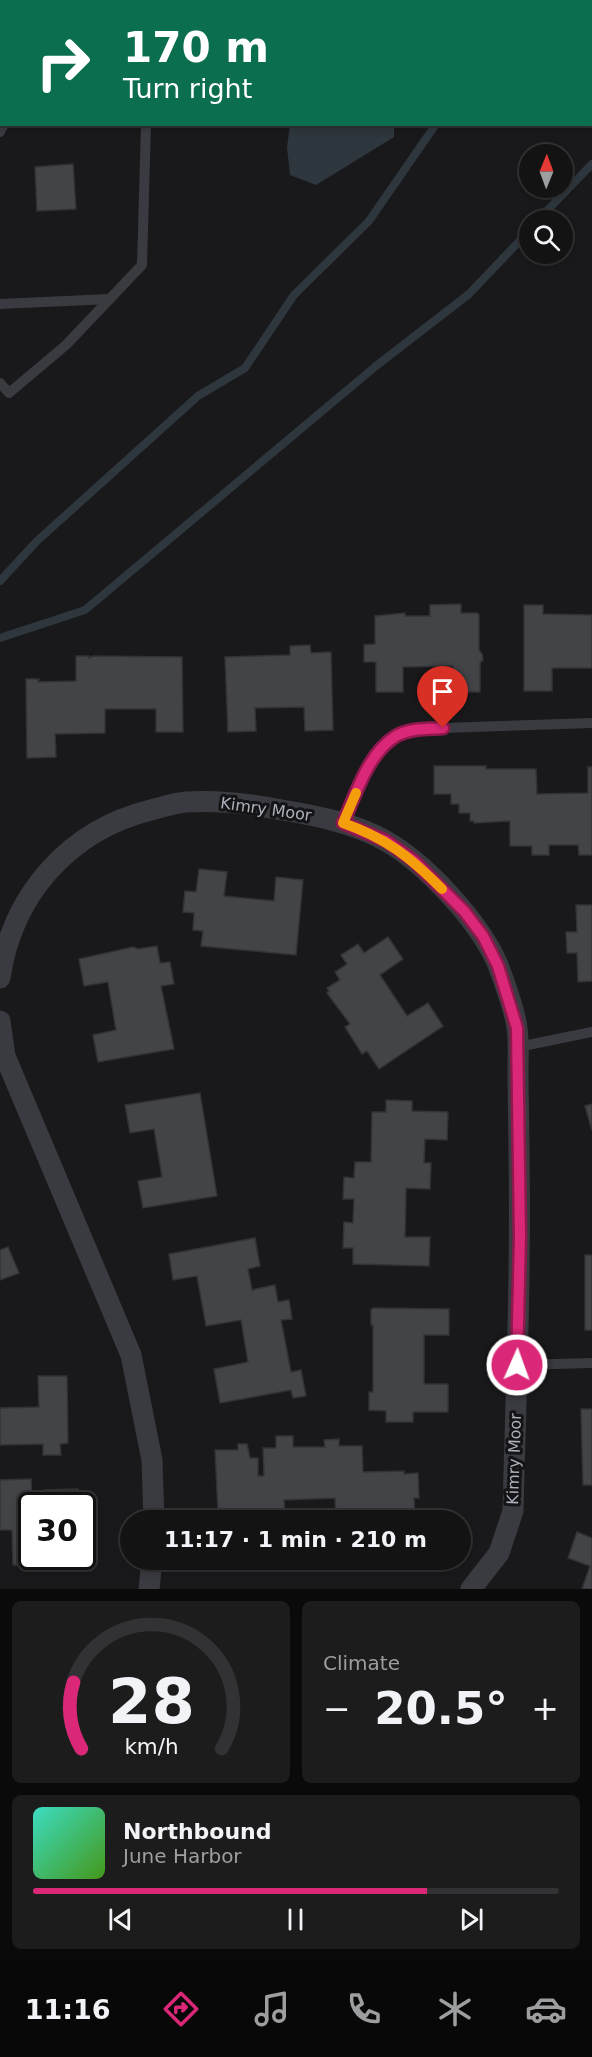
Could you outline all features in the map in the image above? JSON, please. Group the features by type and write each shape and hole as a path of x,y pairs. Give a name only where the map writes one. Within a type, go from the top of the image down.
{"street":[{"name":"Kimry Moor","path":"0,978 3,955 18,914 41,880 63,855 84,839 131,815 184,802 242,803 323,817 343,823 386,841 414,861 464,911 483,936 498,966 517,1028 520,1237 513,1511 499,1553 471,1589"},
{"path":"0,1021 5,1056 131,1355 152,1460 154,1510"},
{"path":"149,1589 151,1570"}],"lane":[{"path":"0,383 9,393 66,345 142,265 146,126"},
{"path":"0,304 110,299"},
{"path":"343,823 366,773 382,747 398,735 415,729 592,723"},
{"path":"518,1047 592,1032"},
{"path":"517,1365 592,1363"}],"shaded area":[{"path":"290,126 394,126 394,137 316,185 290,175 287,147"}],"building":[{"path":"73,164 76,209 37,211 35,167"},
{"path":"461,604 461,613 479,615 479,650 483,660 480,663 480,692 453,692 453,666 403,667 403,692 376,692 376,662 364,662 364,645 375,644 375,616 405,613 405,616 430,616 430,605"},
{"path":"524,605 543,605 543,614 592,615 592,668 552,668 552,691 524,691"},
{"path":"310,645 311,653 331,652 333,730 305,731 304,707 255,708 256,731 228,732 225,657 290,655 290,646"},
{"path":"76,656 89,656 89,658 93,656 182,657 183,732 156,732 156,709 105,709 105,733 55,734 56,757 27,758 26,679 39,679 38,682 76,681"},
{"path":"434,766 536,769 537,794 588,793 588,767 592,767 592,855 579,855 578,845 549,845 549,855 532,855 532,846 510,846 510,821 474,823 470,821 470,813 459,813 459,804 451,804 451,794 434,794"},
{"path":"199,869 227,872 224,896 274,901 276,877 303,880 296,955 201,946 203,931 193,930 194,913 183,912 185,891 196,892"},
{"path":"576,905 592,905 592,981 578,982 577,953 567,953 566,932 577,932"},
{"path":"388,937 403,959 380,975 407,1016 428,1003 443,1026 379,1069 367,1051 362,1054 345,1027 350,1024 327,993 329,991 327,988 340,980 335,972 347,964 341,955 358,944 364,953"},
{"path":"157,946 160,963 170,962 174,984 161,986 174,1049 98,1062 93,1035 116,1030 108,982 84,986 79,959 133,947 138,949"},
{"path":"200,1093 217,1196 143,1208 138,1181 162,1177 154,1129 130,1133 125,1105"},
{"path":"386,1100 412,1101 412,1111 448,1112 447,1140 425,1139 424,1163 431,1163 430,1189 406,1188 405,1237 430,1237 429,1266 353,1264 353,1248 343,1248 344,1222 353,1223 354,1199 343,1199 344,1177 354,1178 355,1162 371,1162 372,1112 386,1112"},
{"path":"592,1104 592,1130 585,1106"},
{"path":"255,1238 260,1266 248,1269 252,1290 275,1285 278,1302 289,1300 292,1319 281,1320 291,1372 301,1370 306,1396 293,1398 291,1390 220,1403 214,1369 248,1362 241,1320 206,1326 197,1276 173,1280 169,1254"},
{"path":"8,1247 19,1273 0,1280 0,1250"},
{"path":"585,1255 592,1255 592,1330 585,1330"},
{"path":"373,1308 449,1309 449,1335 424,1335 424,1384 448,1384 448,1412 413,1412 413,1422 386,1422 386,1411 369,1410 369,1392 373,1392 371,1310"},
{"path":"38,1376 67,1376 68,1443 60,1444 61,1455 43,1455 43,1444 0,1445 0,1408 39,1407"},
{"path":"581,1409 592,1409 592,1485 583,1485"},
{"path":"276,1436 293,1436 293,1447 325,1447 324,1440 339,1439 339,1446 362,1446 363,1472 418,1473 419,1498 414,1498 415,1510 336,1510 335,1498 284,1500 284,1510 218,1510 215,1450 238,1450 238,1444 247,1444 250,1458 258,1458 258,1476 264,1476 263,1448 276,1448"},
{"path":"31,1479 32,1492 18,1492 18,1565 13,1565 12,1530 0,1530 0,1480"},
{"path":"78,1489 78,1492 44,1492 44,1490"},
{"path":"577,1532 592,1538 592,1589 582,1589 590,1566 568,1558"}],"waterway":[{"path":"0,581 37,541 198,396 245,368 294,295 369,221 435,126"},
{"path":"548,210 592,164"},
{"path":"0,638 85,610 376,366 469,294 519,242"}],"slow traffic":[{"path":"356,793 343,823 386,841 414,861 442,889"}],"route":[{"path":"443,728 415,729 398,735 382,747 366,773 343,823 386,841 414,861 464,911 483,936 498,966 517,1028 520,1237 517,1365"}]}
